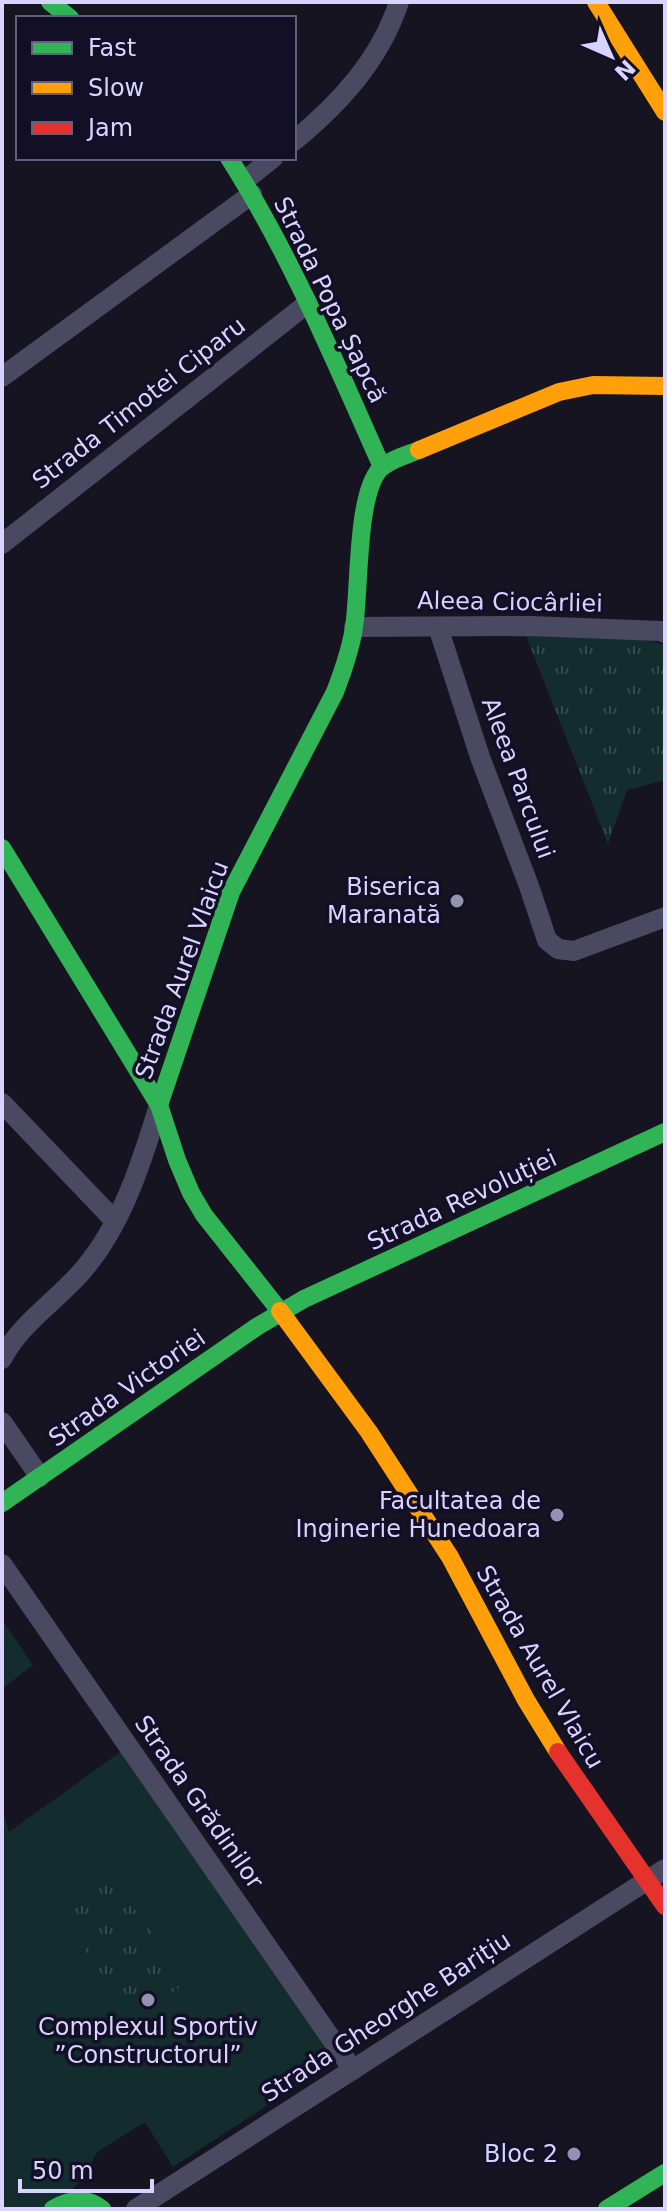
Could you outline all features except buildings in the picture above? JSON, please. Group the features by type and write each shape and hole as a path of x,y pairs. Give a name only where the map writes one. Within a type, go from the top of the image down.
{"street":[{"path":"50,2 68,16"},
{"path":"296,139 352,87 379,45 399,2"},
{"path":"596,2 665,112"},
{"name":"Strada Popa Șapcă","path":"230,160 248,187 308,303 382,467"},
{"path":"2,377 248,187 271,160"},
{"name":"Strada Timotei Ciparu","path":"2,544 308,303"},
{"path":"382,467 559,392 593,385 665,386"},
{"name":"Strada Aurel Vlaicu","path":"382,467 369,492 364,518 354,627 345,666 335,692 231,892 159,1105 191,1193 217,1233 339,1389 439,1539 552,1744 665,1906"},
{"name":"Aleea Ciocârliei","path":"354,627 545,626 665,633"},
{"name":"Aleea Parcului","path":"438,627 480,757 544,932 552,946 574,951 665,917"},
{"path":"2,848 159,1105 146,1148 102,1244 85,1268 25,1326 2,1359"},
{"path":"2,1103 115,1221"},
{"name":"Strada Revoluției","path":"280,1313 304,1299 665,1132"},
{"name":"Strada Victoriei","path":"2,1503 280,1313"},
{"path":"2,1422 40,1477"},
{"name":"Strada Grădinilor","path":"2,1564 353,2070"},
{"name":"Strada Gheorghe Barițiu","path":"136,2209 665,1869"},
{"path":"607,2209 665,2173"},
{"path":"53,2209 74,2199 88,2200 102,2209"}],"green space":[{"path":"525,633 647,640 665,645 665,780 627,790 608,844"},
{"path":"2,1620 33,1665 2,1689"},
{"name":"Complexul Sportiv ”Constructorul”","path":"123,1750 337,2060 173,2167 145,2122 97,2152 84,2176 68,2195 46,2209 2,2209 2,1809 9,1832"},
{"path":"108,1872 187,1982 134,2019 56,1910"}],"traffic: fast":[{"path":"50,2 68,16"},
{"path":"230,160 292,271 382,467"},
{"path":"159,1105 231,892 335,692 344,668 354,627 360,544 372,482 384,466 419,450"},
{"path":"2,848 159,1105 177,1160 204,1215 280,1311"},
{"path":"2,1503 258,1326 304,1299 665,1132"},
{"path":"607,2209 665,2173"},
{"path":"53,2209 78,2200 102,2209"}],"traffic: slow":[{"path":"596,2 665,112"},
{"path":"419,450 559,392 593,385 665,386"},
{"path":"280,1311 369,1432 450,1557 526,1700 558,1752"}],"traffic: jam":[{"path":"558,1752 665,1906"}],"place":[{"name":"Biserica Maranată","path":"457,901"},
{"name":"Facultatea de Inginerie Hunedoara","path":"557,1515"},
{"name":"Complexul Sportiv ”Constructorul”","path":"148,2000"},
{"name":"Bloc 2","path":"574,2154"}]}
